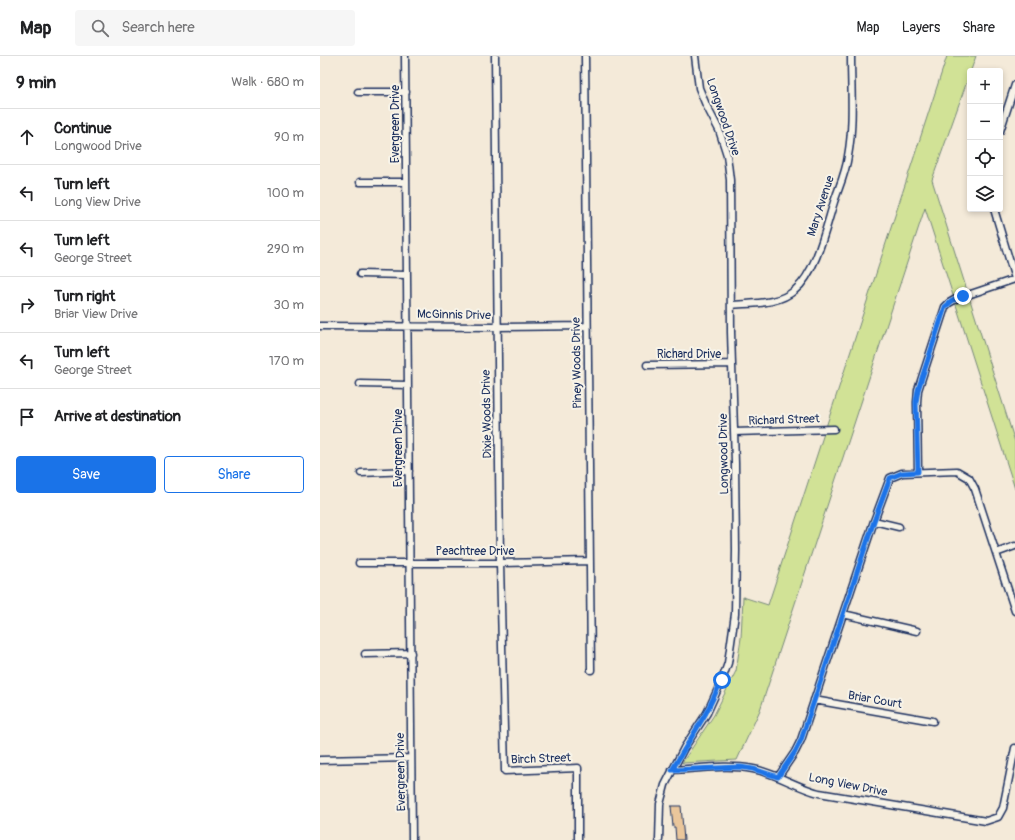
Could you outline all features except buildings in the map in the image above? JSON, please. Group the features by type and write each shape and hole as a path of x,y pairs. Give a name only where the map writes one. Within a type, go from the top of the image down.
{"street":[{"name":"Evergreen Drive","path":"405,56 412,840"},
{"name":"Dixie Woods Drive","path":"495,56 500,563 505,771"},
{"name":"Piney Woods Drive","path":"585,56 591,670"},
{"name":"Longwood Drive","path":"659,840 660,804 665,785 672,770 715,697 728,663 735,614 736,589 730,180 727,155 719,130 699,88 695,56"},
{"name":"Mary Avenue","path":"731,305 770,302 785,296 795,291 804,281 811,267 819,249 848,156 851,127 851,56"},
{"path":"1003,122 1015,85"},
{"path":"358,92 406,92"},
{"path":"360,182 406,182"},
{"path":"918,472 916,402 918,390 945,307 956,299 1015,279 995,212"},
{"path":"360,274 407,275"},
{"name":"McGinnis Drive","path":"320,326 587,326"},
{"name":"Richard Drive","path":"647,365 732,364"},
{"path":"360,384 408,385"},
{"name":"Richard Street","path":"734,432 834,429"},
{"path":"361,473 409,471"},
{"path":"778,777 795,752 801,740 874,521 890,478 902,473 957,472 969,478 975,489 1015,611"},
{"path":"874,521 899,527"},
{"path":"996,553 1015,546"},
{"name":"Peachtree Drive","path":"359,563 500,563 590,561"},
{"path":"843,614 917,631"},
{"path":"365,654 410,653"},
{"name":"Briar Court","path":"814,700 933,721"},
{"name":"Long View Drive","path":"672,770 740,767 753,769 819,793 986,821 998,817 1003,808 1015,748"},
{"path":"320,760 411,758"},
{"name":"Birch Street","path":"505,771 578,768 578,840"}],"green space":[{"path":"947,56 976,56 972,68 967,68 967,81 932,180 1015,442 1015,489 925,208 760,710 737,760 682,763 714,715 736,671 741,638 743,597 768,605"}],"route":[{"path":"722,680 715,697 672,770 740,767 766,772 778,777 795,752 801,740 874,521 890,478 902,473 918,472 916,402 918,390 945,307 952,301 963,296"}]}
